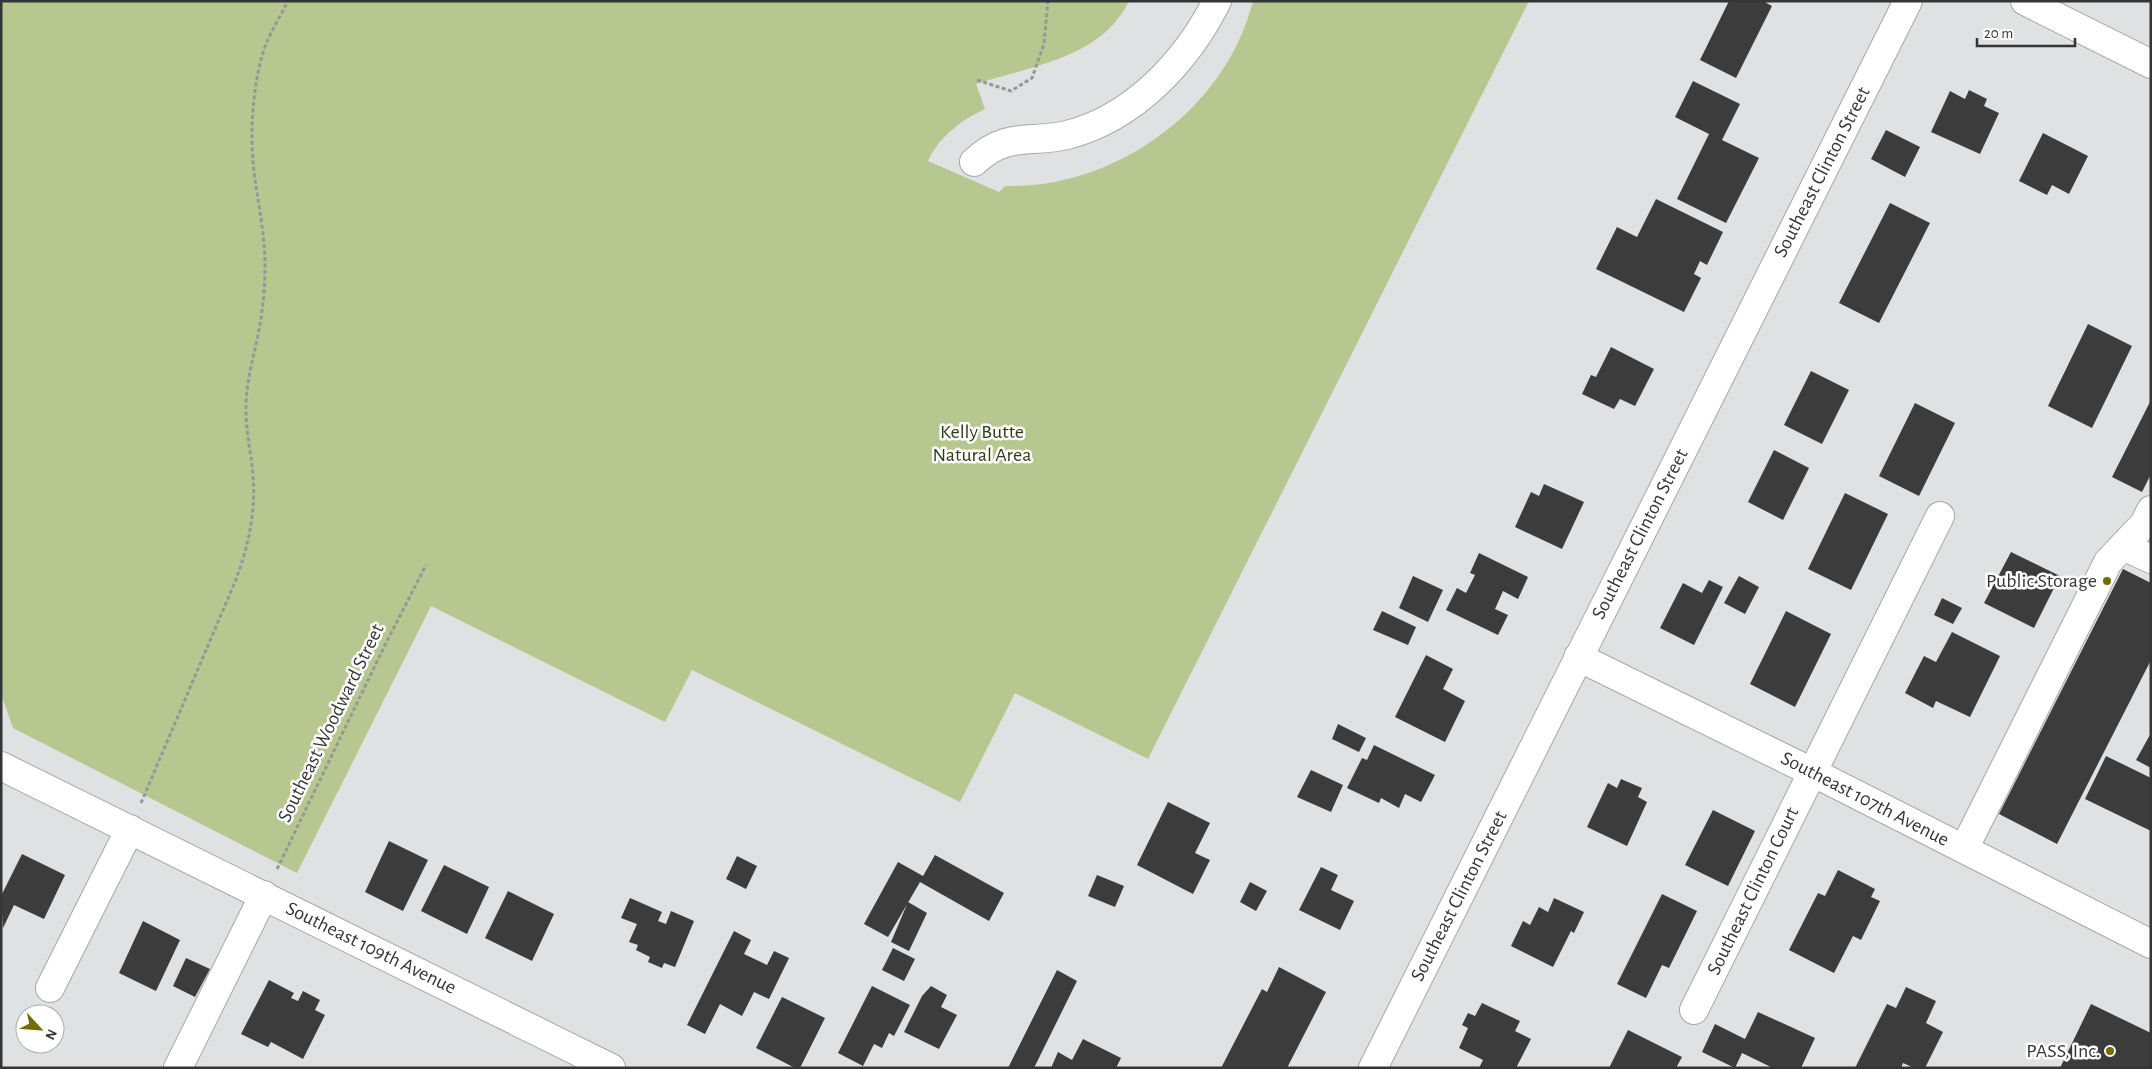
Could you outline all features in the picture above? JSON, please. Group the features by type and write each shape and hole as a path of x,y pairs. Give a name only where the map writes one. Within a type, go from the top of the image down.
{"street":[{"path":"974,162 984,152 1006,141 1042,139 1066,135 1122,111 1183,58 1217,1"},
{"name":"Southeast Clinton Street","path":"1373,1068 1908,1"},
{"path":"2025,1 2151,64"},
{"path":"1964,849 2108,562 2144,524 2151,510"},
{"name":"Southeast Clinton Court","path":"1694,1010 1940,516"},
{"path":"2123,546 2151,560"},
{"name":"Southeast 107th Avenue","path":"1578,657 1812,772 2151,944"},
{"name":"Southeast 109th Avenue","path":"1,766 611,1068"},
{"path":"50,988 130,829"},
{"path":"178,1068 264,895"}],"path":[{"path":"130,829 235,582 245,557 251,530 254,502 253,475 246,426 246,404 248,382 259,329 265,265 263,232 254,171 253,112 262,54 288,1"},
{"path":"977,80 1011,90 1032,78 1044,44 1048,1"},
{"name":"Southeast Woodward Street","path":"264,895 385,645 426,565"}],"green space":[{"name":"Kelly Butte Natural Area","path":"1,1 1129,1 1117,20 1083,48 1041,65 976,84 985,109 968,118 952,130 938,144 928,161 999,192 1005,186 1046,183 1087,174 1125,157 1160,135 1192,108 1218,76 1239,40 1253,1 1529,1 1148,759 1015,693 960,802 692,670 665,722 431,606 297,873 13,728 1,694"}],"building":[{"path":"1729,1 1763,1 1772,6 1736,78 1700,60"},
{"path":"1693,81 1740,104 1722,140 1759,158 1726,223 1677,199 1709,134 1675,117"},
{"path":"1969,90 1987,99 1984,106 1999,113 1980,154 1931,132 1950,91 1965,99"},
{"path":"1886,130 1920,147 1905,177 1871,159"},
{"path":"2043,133 2088,156 2069,194 2052,185 2047,195 2019,181"},
{"path":"1656,199 1723,232 1707,265 1700,261 1694,274 1701,278 1684,312 1596,269 1617,227 1637,237"},
{"path":"1890,203 1930,223 1879,323 1839,303"},
{"path":"2088,324 2132,346 2092,428 2048,406"},
{"path":"1611,347 1654,369 1635,406 1620,399 1614,409 1582,394 1591,375 1596,377"},
{"path":"1811,371 1849,390 1822,444 1784,425"},
{"path":"2151,400 2151,474 2142,492 2112,477"},
{"path":"1915,403 1955,423 1919,496 1879,476"},
{"path":"1774,450 1809,468 1783,520 1748,502"},
{"path":"1544,484 1584,502 1562,549 1515,527 1531,492 1539,496"},
{"path":"1845,493 1888,514 1851,590 1808,569"},
{"path":"2011,552 2060,576 2034,628 1984,603"},
{"path":"1479,553 1528,577 1518,599 1503,591 1495,609 1508,615 1498,635 1446,610 1457,588 1466,593 1475,575 1470,573"},
{"path":"2123,569 2151,583 2151,660 2057,844 1999,814"},
{"path":"1413,576 1443,590 1428,622 1399,608"},
{"path":"1739,576 1759,587 1745,614 1724,603"},
{"path":"1709,580 1723,587 1694,645 1660,628 1683,583 1702,593"},
{"path":"1942,598 1962,608 1953,624 1934,615"},
{"path":"1382,611 1416,627 1408,645 1373,630"},
{"path":"1786,611 1831,634 1795,707 1750,684"},
{"path":"1952,632 2000,656 1970,717 1936,701 1933,708 1905,693 1924,656 1936,662"},
{"path":"1426,655 1453,669 1443,689 1465,701 1445,742 1395,717"},
{"path":"1338,724 1366,738 1359,752 1332,739"},
{"path":"2151,733 2151,768 2136,760"},
{"path":"1374,745 1435,775 1421,802 1405,794 1399,808 1381,798 1379,803 1347,788 1362,758 1367,760"},
{"path":"2106,756 2151,778 2151,831 2085,799"},
{"path":"1311,770 1343,785 1331,812 1297,797"},
{"path":"1621,779 1642,788 1638,797 1647,802 1627,846 1587,827 1608,783 1617,788"},
{"path":"1168,802 1210,823 1195,853 1210,860 1193,894 1137,865"},
{"path":"1713,810 1755,831 1728,886 1685,865"},
{"path":"389,841 428,860 403,911 365,892"},
{"path":"22,854 65,875 44,919 14,905 3,928 1,896"},
{"path":"935,855 1004,893 989,921 920,882 888,937 864,924 898,862 923,876"},
{"path":"737,856 757,866 746,889 726,879"},
{"path":"444,865 489,887 467,934 421,911"},
{"path":"1321,867 1338,875 1331,890 1354,901 1340,930 1299,910"},
{"path":"1838,870 1875,889 1871,897 1880,901 1861,940 1853,936 1834,973 1789,950 1818,893 1825,896"},
{"path":"1097,875 1124,886 1115,907 1088,896"},
{"path":"1250,882 1267,891 1256,911 1240,902"},
{"path":"508,891 554,914 532,961 485,938"},
{"path":"1662,894 1697,911 1669,968 1662,965 1646,998 1617,984"},
{"path":"630,898 662,912 658,921 666,924 671,911 694,921 675,967 664,963 662,968 648,962 650,957 636,950 638,945 629,942 637,924 621,918"},
{"path":"1554,898 1584,912 1574,933 1571,931 1553,967 1511,946 1523,921 1530,925 1539,907 1548,912"},
{"path":"908,902 927,913 909,951 891,942"},
{"path":"143,921 180,940 156,991 119,973"},
{"path":"734,931 751,940 744,954 767,965 774,951 789,958 769,999 754,992 742,1016 720,1004 705,1034 687,1025"},
{"path":"893,948 915,959 904,981 882,970"},
{"path":"186,958 210,969 195,997 173,986"},
{"path":"1279,967 1326,992 1287,1068 1221,1068 1262,989 1267,992"},
{"path":"1057,970 1077,981 1034,1068 1008,1068"},
{"path":"269,980 294,993 291,998 298,1001 303,991 320,1000 315,1010 325,1015 303,1059 271,1042 268,1047 241,1034"},
{"path":"872,986 910,1005 894,1036 889,1033 882,1048 874,1044 863,1066 838,1053"},
{"path":"931,986 947,995 941,1007 957,1015 939,1049 904,1032 922,996"},
{"path":"1906,987 1936,1001 1926,1023 1943,1032 1925,1068 1914,1068 1903,1063 1901,1068 1855,1068 1887,1004 1896,1008"},
{"path":"782,997 825,1018 800,1068 795,1068 756,1048"},
{"path":"1482,1003 1520,1021 1515,1031 1531,1039 1516,1068 1479,1068 1483,1060 1459,1048 1468,1028 1462,1025 1468,1013 1475,1016"},
{"name":"PASS, Inc.","path":"2091,1004 2151,1033 2151,1068 2060,1068"},
{"path":"1758,1012 1815,1038 1801,1068 1773,1068 1742,1053 1735,1068 1702,1052 1715,1024 1745,1039"},
{"path":"1628,1030 1682,1057 1676,1068 1609,1068"},
{"path":"1083,1039 1121,1058 1116,1068 1051,1068 1058,1052 1072,1060"}],"place":[{"name":"Public Storage","path":"2107,581"},
{"name":"PASS, Inc.","path":"2110,1051"}]}
